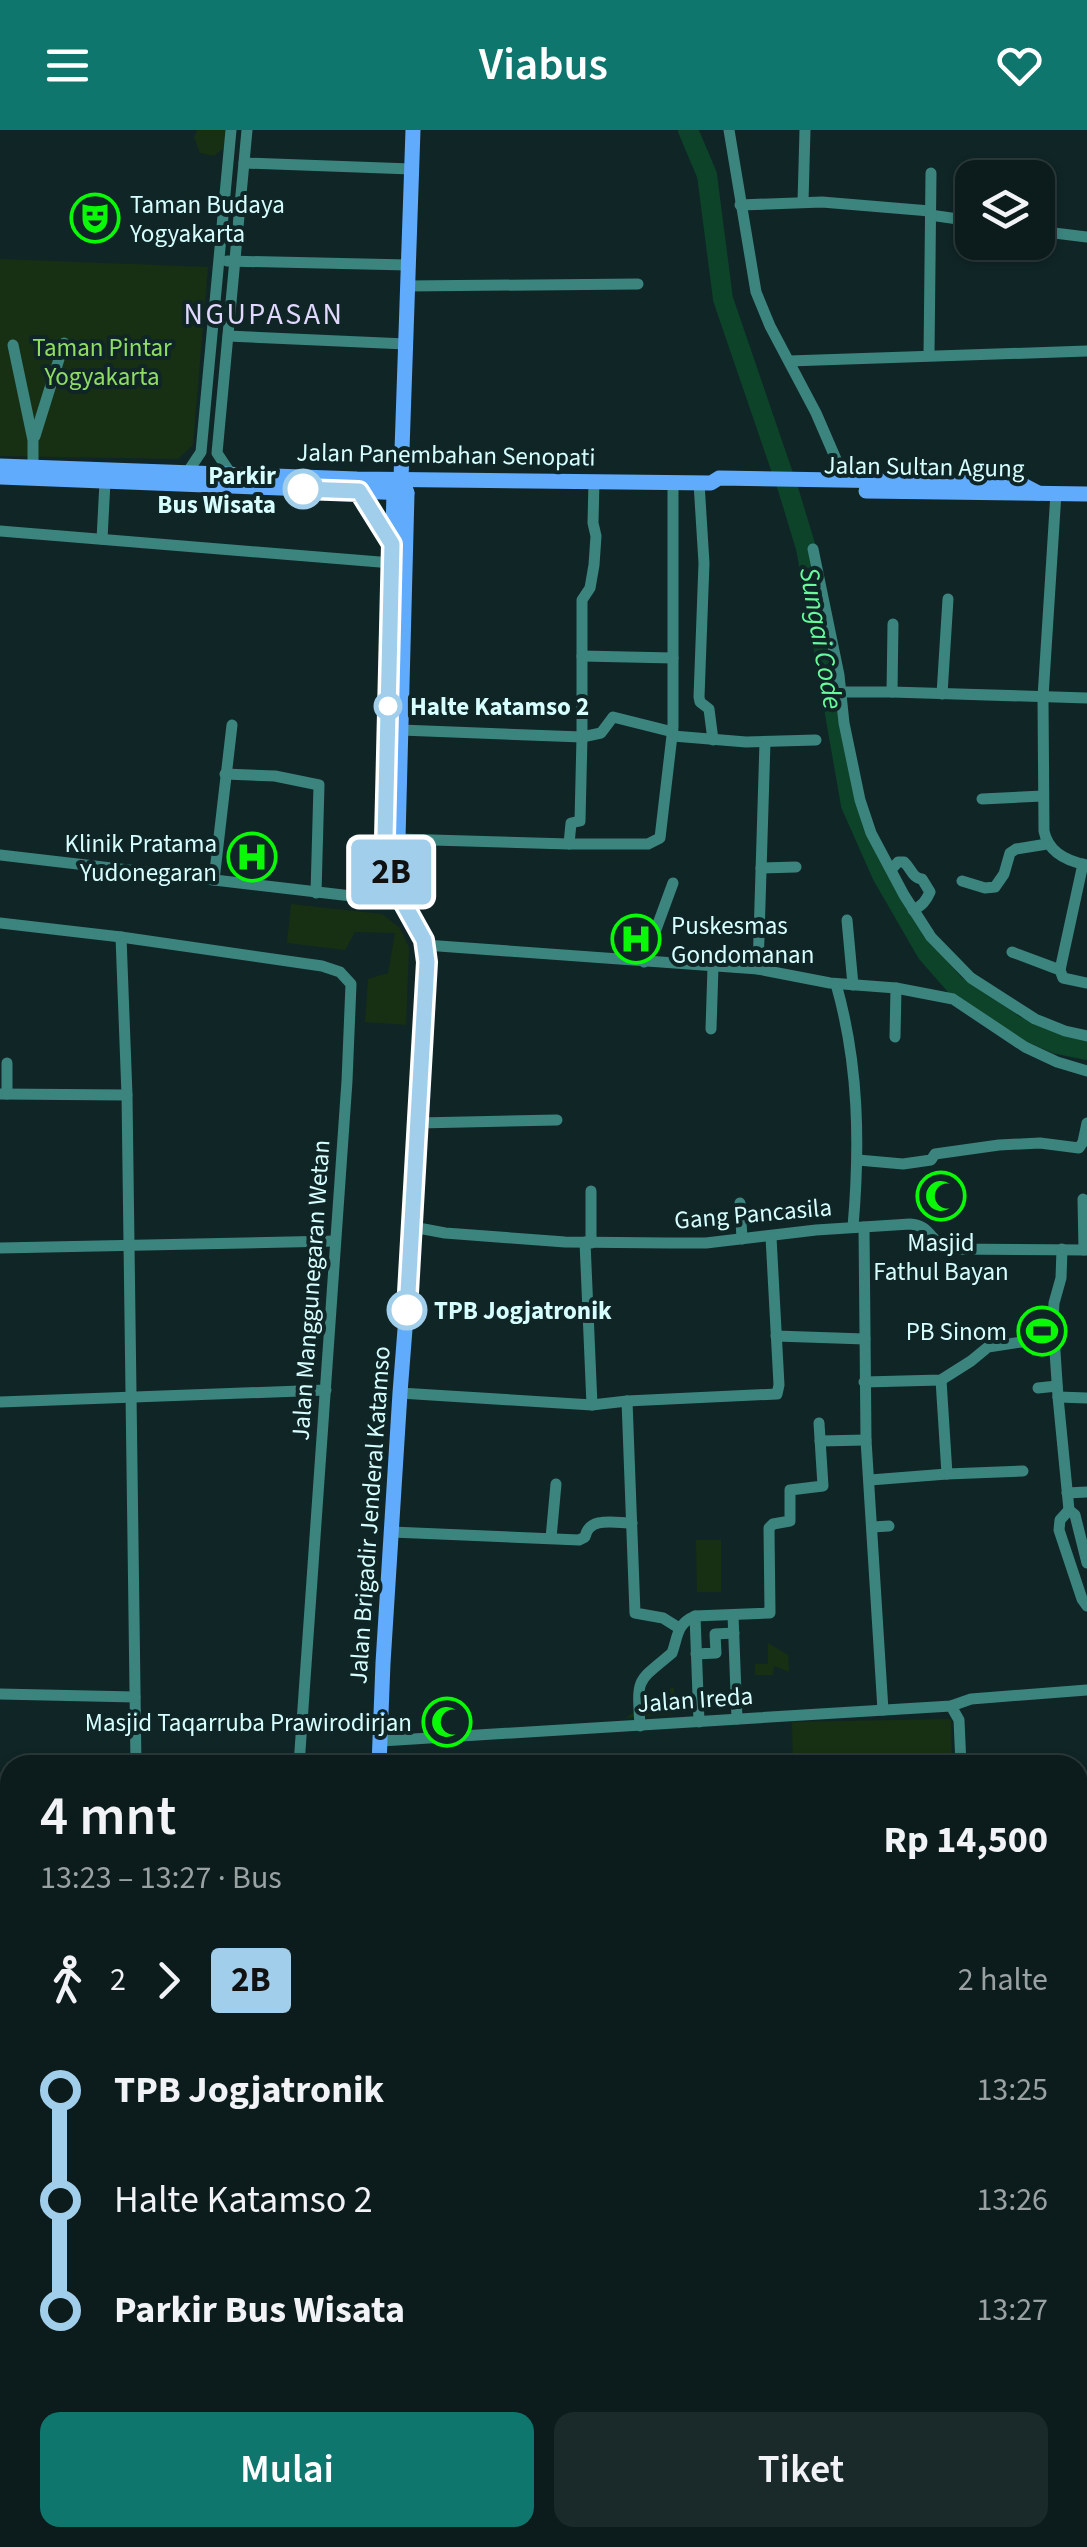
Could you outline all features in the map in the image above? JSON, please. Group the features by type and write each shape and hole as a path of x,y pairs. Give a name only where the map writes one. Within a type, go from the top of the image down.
{"main road":[{"path":"391,856 398,839 413,130"},
{"name":"Jalan Panembahan Senopati","path":"0,466 231,474 404,486"},
{"name":"Jalan Panembahan Senopati","path":"0,478 359,491 404,486 594,481 705,483 720,478 742,483 809,484"},
{"name":"Jalan Sultan Agung","path":"809,484 845,480 1019,483 1038,493"},
{"name":"Jalan Sultan Agung","path":"809,484 1087,494"},
{"name":"Jalan Brigadir Jenderal Katamso","path":"380,1755 427,962 425,945 392,881 391,856 385,838 392,544 404,486"},
{"path":"359,491 392,544"}],"street":[{"path":"186,472 201,452 231,130"},
{"path":"231,474 217,453 247,130"},
{"path":"728,130 756,292 845,480"},
{"path":"802,202 806,130"},
{"path":"244,163 412,169"},
{"path":"929,354 931,173"},
{"path":"226,181 242,182"},
{"path":"740,205 858,204 955,218"},
{"path":"1055,233 1087,237"},
{"path":"219,261 408,265"},
{"path":"408,286 638,284"},
{"path":"228,336 406,344"},
{"path":"32,467 34,440 64,343"},
{"path":"13,345 34,440"},
{"path":"789,361 1087,351"},
{"path":"201,452 217,453"},
{"path":"569,844 570,823 580,821 582,600 592,583 596,551 594,481"},
{"path":"102,539 105,482"},
{"path":"398,839 569,844 639,844 658,840 673,732 673,482"},
{"path":"705,483 699,698 709,709 712,740"},
{"path":"1056,493 1043,697 1044,831 1047,844 1062,857 1085,865 1060,970 1062,978 1087,983"},
{"path":"0,531 392,563"},
{"path":"813,548 860,800 871,833 912,910 931,938 971,978 1036,1019 1087,1036"},
{"path":"942,694 948,599"},
{"path":"892,692 894,624"},
{"path":"582,656 674,658"},
{"path":"842,692 1087,698"},
{"path":"401,730 582,737 601,733 613,717 712,740 816,740"},
{"path":"214,880 232,725"},
{"path":"758,969 765,742"},
{"path":"226,774 276,776 319,785 316,893"},
{"path":"982,799 1043,796"},
{"path":"962,881 995,887 1010,853 1047,844"},
{"path":"0,855 403,902"},
{"path":"891,870 898,862 904,862 916,879 922,879 927,886 927,899 912,910"},
{"path":"761,868 796,867"},
{"path":"644,962 673,883"},
{"path":"847,920 852,985"},
{"path":"0,923 122,937 136,1755"},
{"name":"Jalan Manggunegaran Wetan","path":"122,937 322,966 344,975 351,984 300,1755"},
{"path":"425,945 758,969 836,984 896,988 953,998 1025,1048 1087,1071"},
{"path":"1012,952 1060,970"},
{"path":"711,1028 713,967"},
{"path":"836,984 844,1007 858,1117 866,1440 883,1710"},
{"path":"895,1036 896,988"},
{"path":"6,1063 4,1094 127,1095"},
{"path":"418,1123 557,1120"},
{"path":"858,1160 903,1164 931,1160 935,1154 998,1144 1040,1143 1078,1148 1087,1123"},
{"path":"591,1191 588,1243 592,1404"},
{"path":"1083,1199 1085,1250"},
{"path":"740,1203 742,1239"},
{"name":"Gang Pancasila","path":"413,1228 588,1243 706,1243 804,1231 919,1224 940,1245 952,1249 1085,1250"},
{"path":"400,1392 592,1404 774,1396 779,1391 771,1236"},
{"path":"0,1248 335,1241"},
{"path":"1062,1250 1061,1283 1054,1303 1057,1392 1069,1510 1075,1515 1087,1563"},
{"path":"776,1336 865,1339"},
{"path":"864,1382 941,1380 988,1348 1022,1342 1055,1343"},
{"path":"941,1380 947,1474"},
{"path":"1038,1388 1087,1398"},
{"path":"0,1402 326,1390"},
{"path":"627,1401 636,1615 666,1619 679,1628"},
{"path":"640,1726 641,1680 672,1653 679,1628 694,1616 770,1613 769,1528 790,1521 790,1490 823,1486 819,1423"},
{"path":"820,1441 866,1440"},
{"path":"870,1480 1024,1471"},
{"path":"551,1538 556,1484"},
{"path":"1067,1493 1087,1492"},
{"path":"1069,1510 1060,1520 1059,1530 1087,1606"},
{"path":"392,1532 583,1539 586,1528 592,1524 632,1523"},
{"path":"872,1527 890,1526"},
{"path":"732,1615 737,1719"},
{"path":"694,1616 699,1722"},
{"path":"696,1654 716,1653 716,1634 734,1634"},
{"name":"Jalan Ireda","path":"382,1741 950,1706 971,1700 1087,1690"},
{"path":"0,1694 136,1696"},
{"path":"950,1706 959,1720 960,1755"}],"green space":[{"path":"197,130 232,130 226,146 214,156 200,153 194,137"},
{"name":"Taman Pintar Yogyakarta","path":"0,259 208,267 193,445 178,459 0,456"},
{"path":"291,904 382,914 400,928 409,948 406,1025 365,1022 368,979 388,973 395,933 355,932 345,950 287,943"},
{"path":"696,1540 721,1540 721,1592 697,1592"},
{"path":"768,1643 788,1655 789,1672 774,1666 773,1675 755,1675 755,1664 768,1664"},
{"path":"670,1688 674,1688 675,1714 625,1718 648,1704 671,1704"},
{"path":"951,1719 952,1755 793,1755 792,1722"}],"waterway":[{"name":"Sungai Code","path":"688,130 707,175 723,299 806,548 851,805 882,875 927,953 955,985 1016,1026 1057,1044 1087,1050"}],"bus line":[{"name":"2B","path":"303,489 359,491 392,544 385,838 394,886 424,940 427,962 407,1310"}],"place":[{"name":"Taman Budaya Yogyakarta","path":"95,218"},
{"name":"Parkir Bus Wisata","path":"303,489"},
{"name":"Halte Katamso 2","path":"388,706"},
{"name":"Klinik Pratama Yudonegaran","path":"252,857"},
{"name":"Puskesmas Gondomanan","path":"636,939"},
{"name":"Masjid Fathul Bayan","path":"941,1196"},
{"name":"TPB Jogjatronik","path":"407,1310"},
{"name":"PB Sinom","path":"1042,1331"},
{"name":"Masjid Taqarruba Prawirodirjan","path":"447,1722"}],"district":[{"name":"NGUPASAN","path":"264,314"}]}
